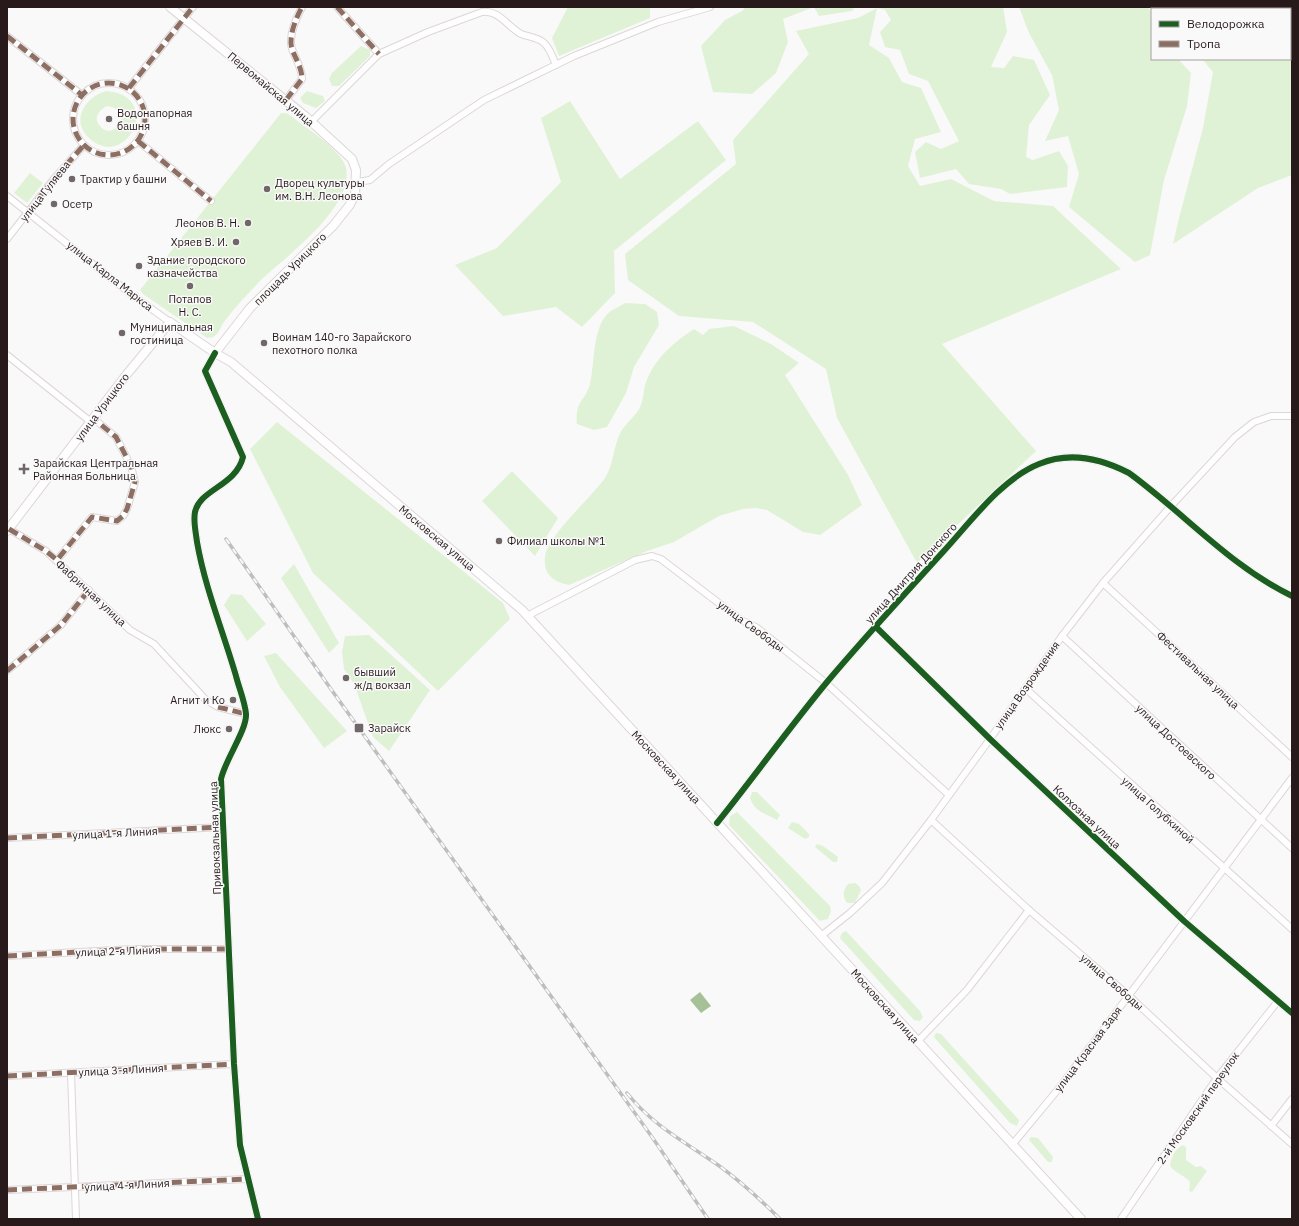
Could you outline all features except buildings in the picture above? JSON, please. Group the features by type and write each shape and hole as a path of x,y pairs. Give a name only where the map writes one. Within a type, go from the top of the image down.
{"main road":[{"name":"Первомайская улица","path":"170,7 286,100 352,159 356,170 357,182"},
{"name":"площадь Урицкого","path":"215,353 250,308 333,226 349,206 355,195 357,182"},
{"name":"улица Карла Маркса","path":"170,322 215,353"},
{"name":"улица Урицкого","path":"8,530 127,374 170,322"},
{"name":"Московская улица","path":"215,353 232,362 527,616 1080,1219"}],"street":[{"path":"129,88 193,7"},
{"path":"286,100 302,80 298,62 291,44 294,22 302,7"},
{"path":"337,7 379,54"},
{"path":"357,182 370,180 390,164 484,100 556,65 658,22 710,7"},
{"path":"311,122 379,54 428,32 488,10 495,12 511,26 528,37 543,41 556,65"},
{"path":"7,36 82,95"},
{"path":"105,82 116,83 129,88 142,102 145,114 145,126 138,141 127,151 117,155 96,153 84,145 76,134 73,116 74,107 82,95 94,85 105,82"},
{"path":"138,141 211,201"},
{"name":"улица Гуляева","path":"7,239 52,180 84,145"},
{"name":"улица Карла Маркса","path":"7,196 170,322"},
{"name":"Привокзальная улица","path":"215,353 205,371 243,457 240,467 235,475 204,497 196,507 194,513 202,571 226,641 246,714 244,727 225,766 221,779 234,1064 240,1145 258,1219"},
{"path":"7,355 116,437 131,466 135,482 127,510 123,516 116,521 92,518 57,560"},
{"name":"улица Возрождения","path":"821,936 850,913 882,882 931,820 1026,689 1062,636 1103,583 1171,506 1235,437 1254,422 1271,416 1292,416"},
{"name":"улица Дмитрия Донского","path":"717,824 826,683 984,507 1012,480 1038,464 1052,459 1066,457 1092,458 1111,464 1129,473 1254,575 1292,596"},
{"name":"Фабричная улица","path":"8,530 46,551 57,560 130,630 154,644 206,700 218,707 246,714"},
{"name":"улица Свободы","path":"527,616 635,560 652,556 661,559 741,620 756,627 826,683 948,795"},
{"name":"Фестивальная улица","path":"1103,583 1292,757"},
{"path":"7,671 61,625 89,590"},
{"name":"Колхозная улица","path":"876,627 990,739 1184,921 1292,1013"},
{"name":"улица Достоевского","path":"1062,636 1292,848"},
{"name":"улица Голубкиной","path":"1026,689 1292,929"},
{"name":"улица Красная Заря","path":"1012,1145 1060,1087 1292,778"},
{"name":"улица Свободы","path":"931,820 1029,910 1128,995 1216,1078 1292,1144"},
{"name":"улица 1-я Линия","path":"7,838 223,827"},
{"path":"917,1042 967,990 1029,910"},
{"name":"улица 2-я Линия","path":"7,956 133,949 229,949"},
{"name":"2-й Московский переулок","path":"1121,1219 1216,1078 1278,1001"},
{"name":"улица 3-я Линия","path":"7,1076 234,1064"},
{"path":"70,1073 76,1188 76,1219"},
{"path":"1271,1126 1292,1099"},
{"name":"улица 4-я Линия","path":"7,1190 76,1188 247,1178"}],"shaded area":[{"path":"568,7 650,7 650,18 559,56 552,38"},
{"path":"746,7 814,7 783,19 788,42 776,73 752,94 713,92 701,46 725,20 742,11"},
{"path":"814,7 855,7 852,11 819,16"},
{"path":"876,7 1003,7 1007,32 991,67 1004,68 1013,56 1034,60 1050,95 1029,125 1026,157 1033,160 1059,151 1068,166 1067,187 1010,194 1001,189 969,184 956,169 920,178 915,152 926,142 941,149 959,141 928,81 909,74 900,50 885,47 880,32 891,20 885,10"},
{"path":"1019,7 1148,7 1151,12 1151,60 1179,60 1191,73 1187,106 1164,180 1150,255 1135,262 1069,207 1079,174 1068,136 1045,141 1059,110 1052,75 1029,33"},
{"path":"1292,7 1292,175 1258,188 1173,244 1203,128 1213,72 1203,60 1291,60 1291,8 1170,8"},
{"path":"877,8 869,45 889,58 902,82 921,88 941,132 915,139 908,166 920,186 951,179 994,201 1053,206 1121,269 942,344 1036,451 917,563 837,418 826,369 753,322 679,316 628,280 625,254 736,164 733,140 809,54 796,31 858,18"},
{"path":"361,46 370,50 370,56 339,86 332,86 329,79 332,73"},
{"path":"106,91 124,96 133,105 136,117 133,129 126,140 115,146 102,146 88,137 83,130 81,116 83,109 87,103 99,94","holes":["107,106 116,109 120,113 121,119 119,124 111,131 105,130 98,123 98,114"]},
{"path":"307,91 323,96 325,101 316,108 303,103 300,98"},
{"path":"570,101 620,179 698,121 726,160 614,251 615,293 582,327 556,307 503,316 455,265 497,248 561,182 541,118"},
{"path":"281,113 286,113 291,116 323,140 338,154 346,168 346,184 339,200 314,232 258,283 230,314 216,335 207,338 143,294 140,290"},
{"path":"30,173 43,183 27,203 14,193"},
{"path":"625,303 645,304 657,312 659,325 634,367 626,393 607,427 594,430 577,424 577,410 590,384 595,344 600,325 611,311"},
{"path":"734,326 771,344 799,363 785,375 848,475 862,505 820,535 803,532 767,510 756,508 743,509 719,516 674,542 647,551 569,585 554,580 546,569 545,557 548,548 561,528 605,478 610,468 616,443 625,426 637,413 641,406 646,382 655,365 672,346 694,329 703,335 709,329"},
{"path":"277,422 503,603 510,619 438,691 313,573 250,449"},
{"path":"512,471 558,518 535,556 482,501"},
{"path":"294,564 339,643 329,653 281,578"},
{"path":"231,594 242,595 266,624 247,641 224,605"},
{"path":"369,635 430,690 389,751 373,737 354,684 344,669 342,652 345,636"},
{"path":"276,653 347,731 324,748 280,687 264,656"},
{"path":"752,792 757,792 780,815 777,820 760,812 754,806 750,798"},
{"path":"737,812 830,906 831,911 828,919 820,921 729,825 730,816"},
{"path":"792,822 799,824 809,834 809,837 805,839 788,828"},
{"path":"817,844 823,846 838,857 837,862 833,862 815,847"},
{"path":"855,883 861,890 855,903 847,903 844,895 845,889 848,884"},
{"path":"846,931 920,1011 923,1017 920,1021 914,1020 840,938 842,933"},
{"path":"700,992 711,1006 701,1013 690,1000"},
{"path":"936,1033 941,1034 1019,1120 1017,1126 1010,1123 939,1043 934,1037"},
{"path":"1031,1137 1038,1138 1053,1157 1052,1162 1048,1162 1029,1140"},
{"path":"1183,1145 1186,1147 1186,1160 1196,1167 1201,1166 1207,1171 1192,1192 1189,1191 1190,1182 1170,1166 1174,1154 1180,1146"}],"railway":[{"path":"226,539 333,692 652,1137 708,1219"},
{"path":"627,1093 647,1115 726,1171 750,1190 780,1219"}],"marked path":[{"path":"129,88 193,7"},
{"path":"286,100 302,79 300,68 291,44 295,22 302,7"},
{"path":"337,7 379,54"},
{"path":"7,36 82,95"},
{"path":"102,83 116,83 123,85 135,93 143,105 145,119 143,133 135,145 123,153 116,155 102,155 95,153 83,145 75,133 73,126 73,112 75,105 83,93 95,85 102,83"},
{"path":"138,141 211,201"},
{"path":"28,212 53,180 84,145"},
{"path":"9,529 46,551 57,560 92,517 117,521 123,516 127,509 135,482 131,466 116,437 94,419"},
{"path":"7,671 61,625 89,590"},
{"path":"218,707 246,714"},
{"path":"7,838 223,827"},
{"path":"7,956 133,949 229,949"},
{"path":"7,1076 234,1064"},
{"path":"7,1190 247,1179"}],"cycle path":[{"path":"215,353 205,371 243,457 239,467 233,475 198,504 194,516 194,523 200,559 209,593 231,659 246,714 240,737 223,771 221,779 234,1064 240,1145 258,1219"},
{"path":"717,823 813,699 986,503 1012,480 1039,464 1062,458 1085,458 1107,463 1129,473 1248,570 1269,584 1292,596"},
{"path":"876,627 990,739 1184,921 1292,1013"}],"place":[{"name":"Водонапорная башня","path":"109,119"},
{"name":"Трактир у башни","path":"72,179"},
{"name":"Дворец культуры им. В.Н. Леонова","path":"267,189"},
{"name":"Осетр","path":"54,204"},
{"name":"Леонов В. Н.","path":"248,223"},
{"name":"Хряев В. И.","path":"236,242"},
{"name":"Здание городского казначейства","path":"139,266"},
{"name":"Потапов Н. С.","path":"190,286"},
{"name":"Муниципальная гостиница","path":"122,333"},
{"name":"Воинам 140-го Зарайского пехотного полка","path":"264,343"},
{"name":"Зарайская Центральная Районная Больница","path":"24,469"},
{"name":"Филиал школы №1","path":"499,541"},
{"name":"бывший ж/д вокзал","path":"346,678"},
{"name":"Агнит и Ко","path":"233,700"},
{"name":"Зарайск","path":"359,728"},
{"name":"Люкс","path":"229,729"}]}
